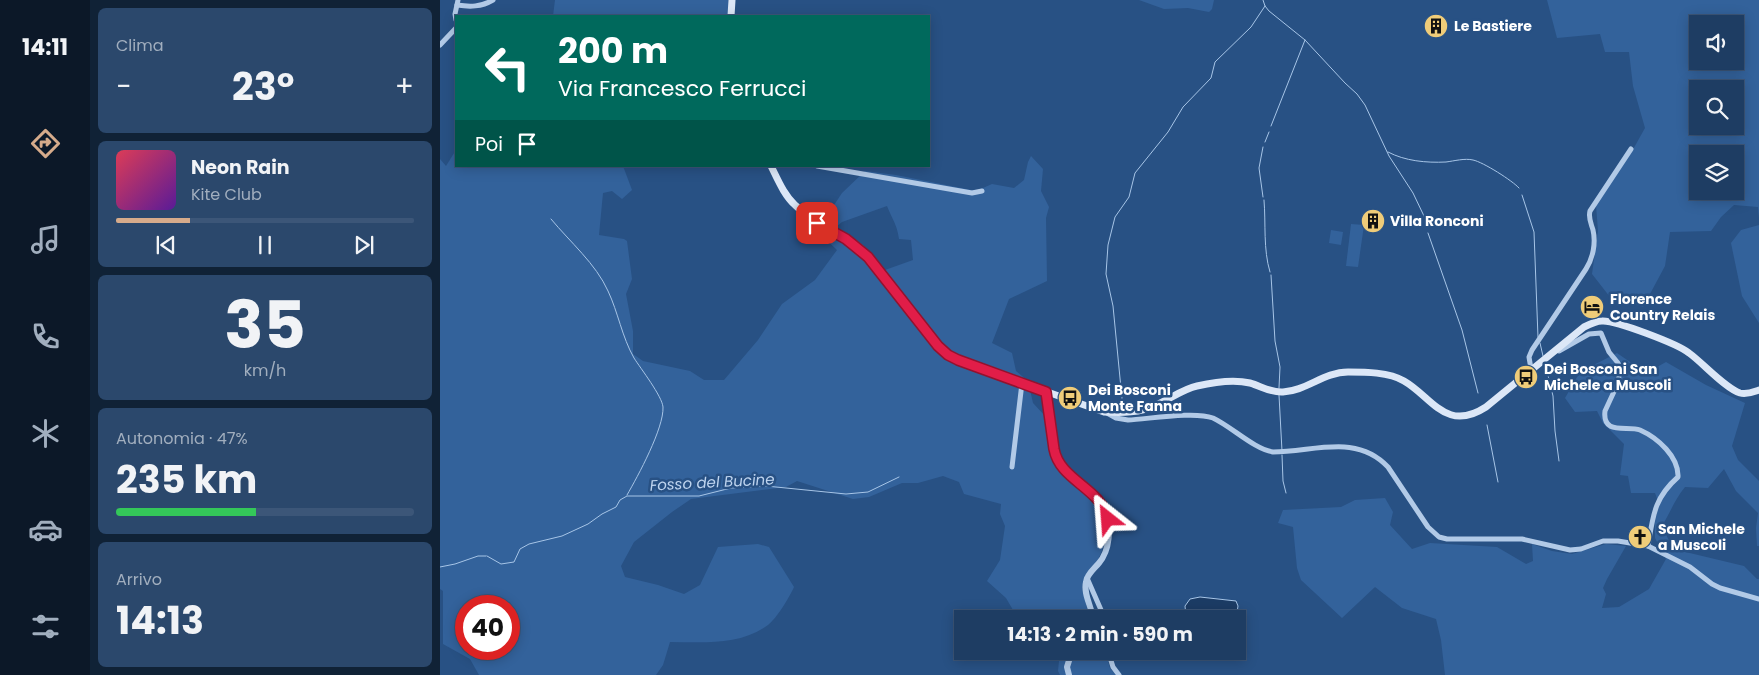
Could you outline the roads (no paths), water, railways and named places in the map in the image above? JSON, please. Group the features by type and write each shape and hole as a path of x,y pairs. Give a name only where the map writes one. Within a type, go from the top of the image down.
{"main road":[{"path":"731,15 732,0"},
{"path":"772,167 793,204 815,222 854,244 874,262 903,303 943,351 958,360 1104,412 1125,413 1144,410 1191,388 1223,382 1249,383 1279,392 1295,390 1326,376 1341,372 1387,375 1404,381 1442,412 1460,415 1480,411 1588,325 1607,321 1682,348 1730,387 1740,392 1748,394 1759,390"}],"street":[{"path":"457,3 470,7 481,6 493,0"},
{"path":"440,45 455,29"},
{"path":"1532,369 1529,357 1589,265 1594,243 1589,214 1631,149"},
{"path":"823,167 972,193 982,191"},
{"path":"1547,357 1589,334 1601,333 1609,352 1618,363 1620,370 1618,383 1604,416 1613,427 1623,430 1633,428 1641,430 1665,448 1671,456 1676,466 1678,477 1667,487 1657,505 1648,546"},
{"path":"1012,467 1022,383"},
{"path":"1046,392 1056,458 1072,478 1101,503 1108,519 1108,540 1105,552 1086,578 1085,587 1091,610"},
{"path":"1104,412 1122,419 1204,416 1220,422 1264,449 1282,452 1340,446 1367,452 1380,459 1388,467 1433,533 1447,539 1522,539 1570,550 1581,549 1602,541 1648,546 1690,566 1712,584 1720,588 1759,599"},
{"path":"1086,578 1101,610"},
{"path":"1069,660 1067,667 1069,675"},
{"path":"1111,660 1113,668 1119,675"}],"waterway":[{"path":"1263,0 1269,11 1305,40 1357,94 1365,105 1389,156 1413,193 1427,226"},
{"path":"1123,409 1113,306 1106,274 1108,245 1115,217 1129,197 1135,173 1168,132 1183,107 1211,78 1215,62 1251,27 1265,6"},
{"path":"1271,126 1305,40"},
{"path":"1265,142 1269,132"},
{"path":"1263,147 1259,168 1263,197"},
{"path":"1388,152 1401,158 1423,162 1473,160 1484,164 1519,188"},
{"path":"1522,195 1534,232 1538,337"},
{"path":"1264,200 1266,245 1270,272"},
{"path":"551,219 590,262 603,281 630,350 662,402 662,416 655,439 627,495"},
{"path":"1428,233 1462,330 1478,393"},
{"path":"1271,275 1275,341 1280,367 1279,388"},
{"path":"1540,343 1543,356"},
{"path":"1545,363 1553,396 1559,461"},
{"path":"1279,395 1282,451"},
{"path":"1487,425 1498,482"},
{"path":"1282,455 1283,481 1286,493"},
{"name":"Fosso del Bucine","path":"487,556 501,564 514,562 520,549 529,544 562,536 588,524 616,507 620,500 627,496 699,496 731,488 766,486 846,494 868,492 899,477"},
{"name":"Fosso del Bucine","path":"440,567 478,556 486,556"}],"place":[{"name":"Le Bastiere","path":"1436,26"},
{"name":"Villa Ronconi","path":"1373,221"},
{"name":"Florence Country Relais","path":"1592,307"},
{"name":"Dei Bosconi San Michele a Muscoli","path":"1526,377"},
{"name":"Dei Bosconi Monte Fanna","path":"1070,398"},
{"name":"San Michele a Muscoli","path":"1640,537"}]}
